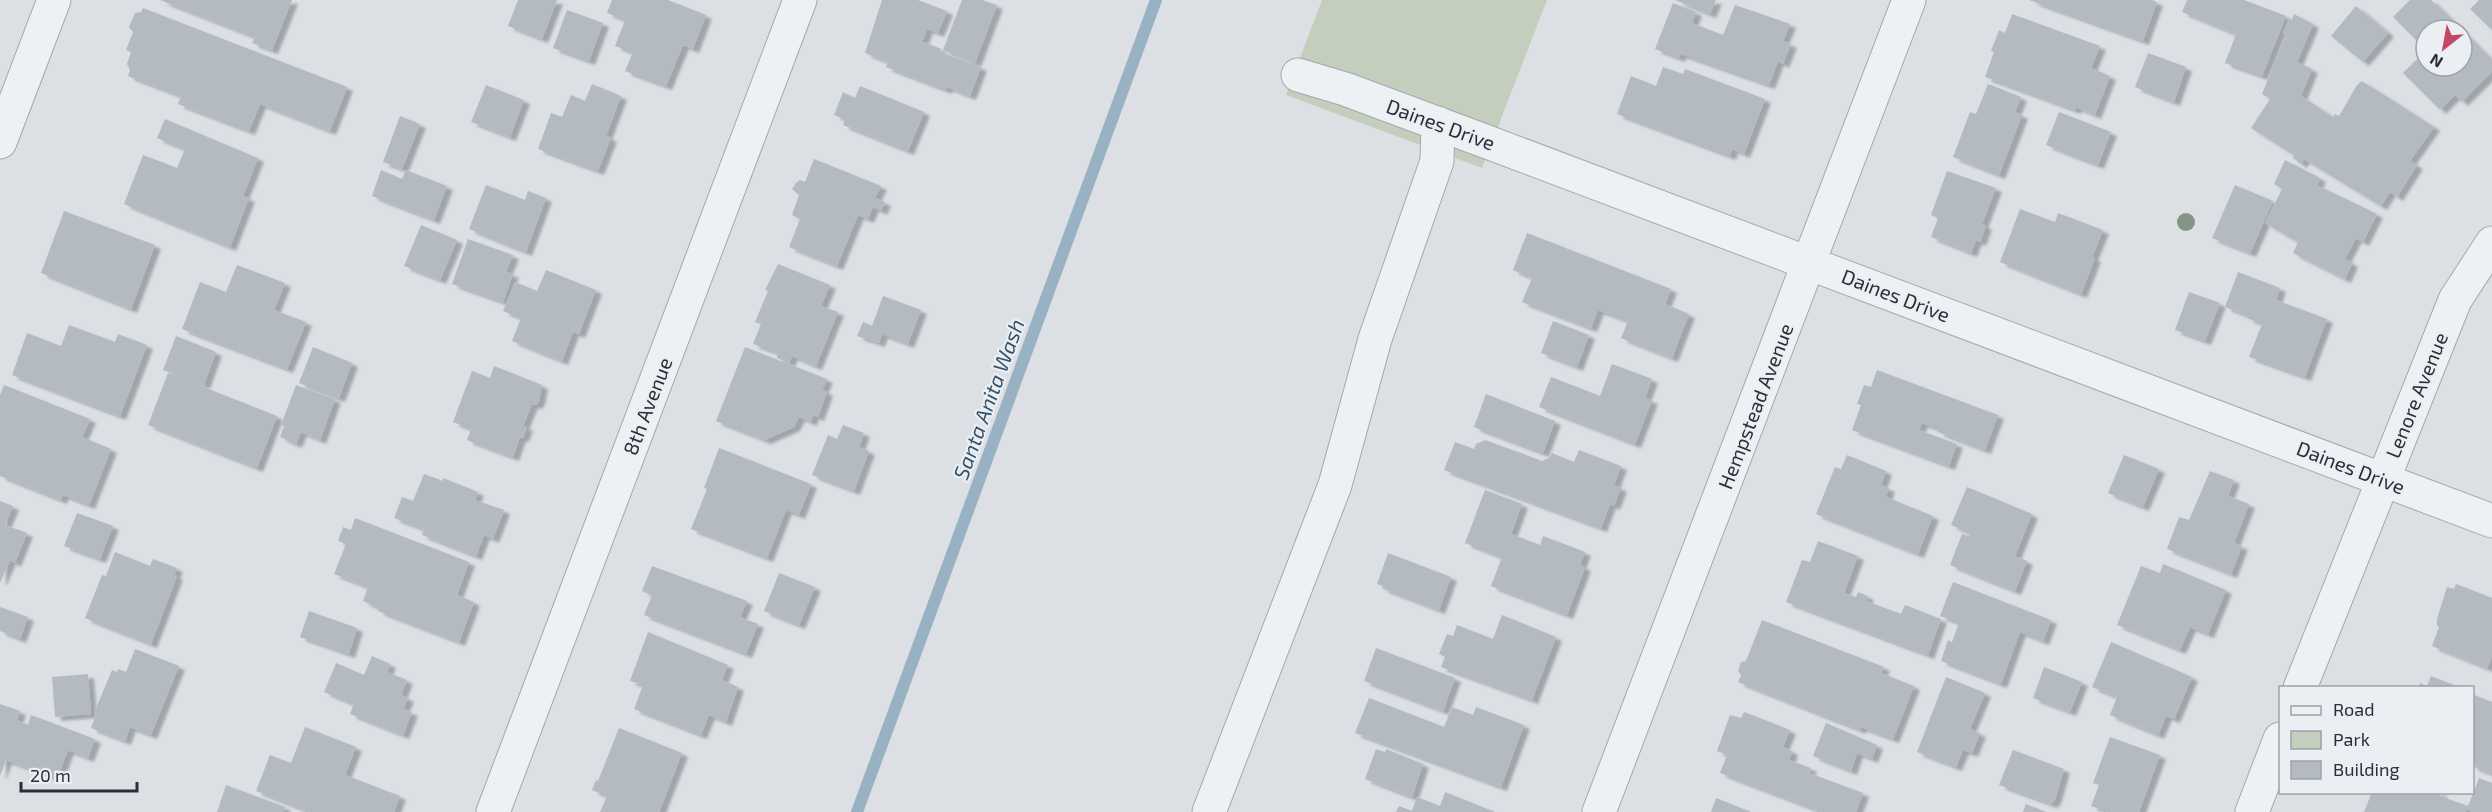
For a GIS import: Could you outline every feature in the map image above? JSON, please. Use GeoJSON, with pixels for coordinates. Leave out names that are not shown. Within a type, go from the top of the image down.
{"type":"FeatureCollection","features":[{"type":"Feature","properties":{"kind":"street"},"geometry":{"type":"LineString","coordinates":[[0,142],[54,0]]}},
{"type":"Feature","properties":{"kind":"street","name":"8th Avenue"},"geometry":{"type":"LineString","coordinates":[[493,812],[801,0]]}},
{"type":"Feature","properties":{"kind":"street","name":"Hempstead Avenue"},"geometry":{"type":"LineString","coordinates":[[1599,812],[1909,0]]}},
{"type":"Feature","properties":{"kind":"street","name":"Daines Drive"},"geometry":{"type":"LineString","coordinates":[[1298,75],[1346,89],[1438,123],[2492,521]]}},
{"type":"Feature","properties":{"kind":"street"},"geometry":{"type":"LineString","coordinates":[[1209,812],[1335,485],[1375,339],[1437,161],[1438,123]]}},
{"type":"Feature","properties":{"kind":"street","name":"Lenore Avenue"},"geometry":{"type":"LineString","coordinates":[[2300,686],[2455,300],[2492,243]]}},
{"type":"Feature","properties":{"kind":"street"},"geometry":{"type":"LineString","coordinates":[[2252,812],[2279,742]]}},
{"type":"Feature","properties":{"kind":"green space"},"geometry":{"type":"Polygon","coordinates":[[[1322,0],[1547,0],[1482,168],[1286,95],[1322,0]]]}},
{"type":"Feature","properties":{"kind":"building"},"geometry":{"type":"Polygon","coordinates":[[[160,0],[292,0],[272,50],[252,43],[255,37],[160,0]]]}},
{"type":"Feature","properties":{"kind":"building"},"geometry":{"type":"Polygon","coordinates":[[[518,0],[557,0],[542,39],[508,26],[518,0]]]}},
{"type":"Feature","properties":{"kind":"building"},"geometry":{"type":"Polygon","coordinates":[[[612,0],[668,0],[706,15],[693,49],[683,45],[666,86],[625,71],[633,52],[615,46],[625,20],[607,13],[612,0]]]}},
{"type":"Feature","properties":{"kind":"building"},"geometry":{"type":"Polygon","coordinates":[[[882,0],[918,0],[947,11],[938,33],[927,29],[921,45],[924,42],[941,49],[940,52],[981,67],[970,96],[947,87],[946,90],[886,67],[888,62],[865,53],[882,0]]]}},
{"type":"Feature","properties":{"kind":"building"},"geometry":{"type":"Polygon","coordinates":[[[962,0],[982,0],[997,5],[975,63],[943,50],[962,0]]]}},
{"type":"Feature","properties":{"kind":"building"},"geometry":{"type":"Polygon","coordinates":[[[1675,0],[1716,0],[1710,14],[1675,0]]]}},
{"type":"Feature","properties":{"kind":"building"},"geometry":{"type":"Polygon","coordinates":[[[2029,0],[2152,0],[2157,2],[2143,41],[2029,0]]]}},
{"type":"Feature","properties":{"kind":"building"},"geometry":{"type":"Polygon","coordinates":[[[2187,0],[2244,0],[2286,16],[2262,76],[2225,63],[2236,34],[2182,12],[2187,0]]]}},
{"type":"Feature","properties":{"kind":"building"},"geometry":{"type":"Polygon","coordinates":[[[2410,0],[2431,0],[2449,18],[2414,18],[2414,38],[2393,17],[2410,0]]]}},
{"type":"Feature","properties":{"kind":"building"},"geometry":{"type":"Polygon","coordinates":[[[2479,0],[2492,0],[2492,30],[2470,9],[2479,0]]]}},
{"type":"Feature","properties":{"kind":"building"},"geometry":{"type":"Polygon","coordinates":[[[1673,3],[1696,12],[1692,23],[1723,35],[1735,5],[1790,24],[1783,41],[1791,44],[1783,64],[1778,61],[1769,85],[1681,54],[1679,58],[1655,49],[1673,3]]]}},
{"type":"Feature","properties":{"kind":"building"},"geometry":{"type":"Polygon","coordinates":[[[2356,6],[2388,33],[2363,62],[2331,36],[2356,6]]]}},
{"type":"Feature","properties":{"kind":"building"},"geometry":{"type":"Polygon","coordinates":[[[143,8],[347,87],[330,131],[260,104],[249,131],[178,104],[181,96],[128,76],[130,70],[127,64],[131,52],[126,50],[133,32],[129,27],[135,13],[141,12],[143,8]]]}},
{"type":"Feature","properties":{"kind":"building"},"geometry":{"type":"Polygon","coordinates":[[[567,10],[603,23],[589,61],[553,48],[567,10]]]}},
{"type":"Feature","properties":{"kind":"building"},"geometry":{"type":"Polygon","coordinates":[[[2012,14],[2100,46],[2091,68],[2110,76],[2095,115],[2076,107],[2075,110],[1985,77],[1999,30],[2005,33],[2012,14]]]}},
{"type":"Feature","properties":{"kind":"building"},"geometry":{"type":"Polygon","coordinates":[[[2294,14],[2313,24],[2297,62],[2312,69],[2301,96],[2333,117],[2335,114],[2339,116],[2357,85],[2362,81],[2434,127],[2410,161],[2417,165],[2397,197],[2390,192],[2381,206],[2304,159],[2301,164],[2293,158],[2294,155],[2251,128],[2270,99],[2262,94],[2286,34],[2283,33],[2289,19],[2292,20],[2294,14]]]}},
{"type":"Feature","properties":{"kind":"building"},"geometry":{"type":"Polygon","coordinates":[[[2474,43],[2492,61],[2492,72],[2462,102],[2455,95],[2440,110],[2403,73],[2414,62],[2414,78],[2474,78],[2474,43]]]}},
{"type":"Feature","properties":{"kind":"building"},"geometry":{"type":"Polygon","coordinates":[[[2148,53],[2186,67],[2174,102],[2135,87],[2148,53]]]}},
{"type":"Feature","properties":{"kind":"building"},"geometry":{"type":"Polygon","coordinates":[[[1663,67],[1683,74],[1685,69],[1765,99],[1744,154],[1732,149],[1730,156],[1617,114],[1631,76],[1656,86],[1663,67]]]}},
{"type":"Feature","properties":{"kind":"building"},"geometry":{"type":"Polygon","coordinates":[[[592,84],[621,96],[606,136],[611,138],[598,171],[538,149],[551,113],[562,117],[571,95],[585,101],[592,84]]]}},
{"type":"Feature","properties":{"kind":"building"},"geometry":{"type":"Polygon","coordinates":[[[1988,84],[2021,97],[2015,112],[2022,115],[1999,175],[1953,157],[1970,112],[1976,114],[1988,84]]]}},
{"type":"Feature","properties":{"kind":"building"},"geometry":{"type":"Polygon","coordinates":[[[486,85],[524,100],[510,137],[471,122],[486,85]]]}},
{"type":"Feature","properties":{"kind":"building"},"geometry":{"type":"Polygon","coordinates":[[[860,86],[924,112],[908,151],[843,125],[845,119],[834,115],[843,92],[855,98],[860,86]]]}},
{"type":"Feature","properties":{"kind":"building"},"geometry":{"type":"Polygon","coordinates":[[[2059,112],[2111,132],[2098,165],[2046,145],[2059,112]]]}},
{"type":"Feature","properties":{"kind":"building"},"geometry":{"type":"Polygon","coordinates":[[[400,116],[420,124],[402,169],[383,162],[400,116]]]}},
{"type":"Feature","properties":{"kind":"building"},"geometry":{"type":"Polygon","coordinates":[[[165,119],[258,158],[243,196],[249,198],[230,247],[124,204],[143,155],[177,168],[185,149],[157,138],[165,119]]]}},
{"type":"Feature","properties":{"kind":"building"},"geometry":{"type":"Polygon","coordinates":[[[814,159],[881,186],[875,198],[885,202],[881,211],[873,207],[868,219],[858,215],[837,266],[789,247],[800,219],[792,215],[799,195],[792,189],[800,180],[805,182],[814,159]]]}},
{"type":"Feature","properties":{"kind":"building"},"geometry":{"type":"Polygon","coordinates":[[[2285,160],[2320,178],[2317,185],[2377,214],[2363,242],[2356,238],[2345,259],[2352,263],[2345,279],[2293,253],[2298,242],[2265,223],[2282,189],[2274,184],[2285,160]]]}},
{"type":"Feature","properties":{"kind":"building"},"geometry":{"type":"Polygon","coordinates":[[[381,170],[402,179],[406,170],[447,186],[434,220],[372,196],[381,170]]]}},
{"type":"Feature","properties":{"kind":"building"},"geometry":{"type":"Polygon","coordinates":[[[1947,171],[1996,188],[1982,224],[1986,226],[1980,242],[1976,240],[1971,253],[1931,237],[1938,218],[1931,215],[1947,171]]]}},
{"type":"Feature","properties":{"kind":"building"},"geometry":{"type":"Polygon","coordinates":[[[486,185],[525,200],[528,191],[546,198],[526,252],[469,229],[486,185]]]}},
{"type":"Feature","properties":{"kind":"building"},"geometry":{"type":"Polygon","coordinates":[[[2235,185],[2273,201],[2250,253],[2212,238],[2235,185]]]}},
{"type":"Feature","properties":{"kind":"building"},"geometry":{"type":"Polygon","coordinates":[[[2020,209],[2055,222],[2058,213],[2103,230],[2081,294],[2000,262],[2020,209]]]}},
{"type":"Feature","properties":{"kind":"building"},"geometry":{"type":"Polygon","coordinates":[[[64,211],[155,245],[131,309],[41,273],[64,211]]]}},
{"type":"Feature","properties":{"kind":"building"},"geometry":{"type":"Polygon","coordinates":[[[421,225],[457,240],[440,280],[404,266],[421,225]]]}},
{"type":"Feature","properties":{"kind":"building"},"geometry":{"type":"Polygon","coordinates":[[[1527,233],[1671,289],[1665,304],[1689,314],[1672,358],[1621,338],[1628,321],[1598,310],[1591,328],[1522,302],[1532,278],[1513,270],[1527,233]]]}},
{"type":"Feature","properties":{"kind":"building"},"geometry":{"type":"Polygon","coordinates":[[[468,239],[513,255],[506,272],[513,274],[503,302],[452,284],[468,239]]]}},
{"type":"Feature","properties":{"kind":"building"},"geometry":{"type":"Polygon","coordinates":[[[778,264],[830,285],[821,306],[838,312],[816,366],[792,356],[789,363],[777,358],[778,353],[753,344],[761,324],[755,322],[768,291],[765,290],[778,264]]]}},
{"type":"Feature","properties":{"kind":"building"},"geometry":{"type":"Polygon","coordinates":[[[237,265],[285,283],[274,310],[306,322],[287,369],[182,329],[200,282],[226,292],[237,265]]]}},
{"type":"Feature","properties":{"kind":"building"},"geometry":{"type":"Polygon","coordinates":[[[546,270],[596,290],[579,334],[573,332],[562,361],[512,341],[521,318],[503,311],[515,282],[537,291],[546,270]]]}},
{"type":"Feature","properties":{"kind":"building"},"geometry":{"type":"Polygon","coordinates":[[[2238,272],[2280,288],[2276,300],[2327,319],[2305,377],[2249,357],[2262,324],[2247,318],[2249,316],[2225,307],[2238,272]]]}},
{"type":"Feature","properties":{"kind":"building"},"geometry":{"type":"Polygon","coordinates":[[[2189,292],[2220,303],[2205,341],[2175,330],[2189,292]]]}},
{"type":"Feature","properties":{"kind":"building"},"geometry":{"type":"Polygon","coordinates":[[[883,296],[921,310],[908,344],[882,334],[879,343],[857,336],[863,322],[872,326],[883,296]]]}},
{"type":"Feature","properties":{"kind":"building"},"geometry":{"type":"Polygon","coordinates":[[[1553,321],[1589,335],[1577,367],[1541,353],[1553,321]]]}},
{"type":"Feature","properties":{"kind":"building"},"geometry":{"type":"Polygon","coordinates":[[[69,325],[115,342],[118,334],[147,345],[120,416],[12,375],[27,333],[61,346],[69,325]]]}},
{"type":"Feature","properties":{"kind":"building"},"geometry":{"type":"Polygon","coordinates":[[[176,336],[216,352],[204,385],[163,370],[176,336]]]}},
{"type":"Feature","properties":{"kind":"building"},"geometry":{"type":"Polygon","coordinates":[[[313,347],[352,363],[339,398],[299,383],[313,347]]]}},
{"type":"Feature","properties":{"kind":"building"},"geometry":{"type":"Polygon","coordinates":[[[745,347],[827,379],[822,390],[827,392],[818,417],[813,415],[811,422],[799,417],[794,427],[765,440],[716,421],[745,347]]]}},
{"type":"Feature","properties":{"kind":"building"},"geometry":{"type":"Polygon","coordinates":[[[1612,364],[1652,379],[1645,398],[1652,400],[1635,444],[1539,407],[1551,377],[1600,396],[1612,364]]]}},
{"type":"Feature","properties":{"kind":"building"},"geometry":{"type":"Polygon","coordinates":[[[494,366],[542,385],[539,401],[536,405],[532,404],[523,426],[527,427],[523,438],[520,437],[513,457],[467,440],[471,429],[453,422],[472,371],[490,378],[494,366]]]}},
{"type":"Feature","properties":{"kind":"building"},"geometry":{"type":"Polygon","coordinates":[[[1877,370],[1998,415],[1985,450],[1938,432],[1939,429],[1922,423],[1919,430],[1957,444],[1949,466],[1852,430],[1861,405],[1857,404],[1864,385],[1871,387],[1877,370]]]}},
{"type":"Feature","properties":{"kind":"building"},"geometry":{"type":"Polygon","coordinates":[[[168,373],[277,416],[257,468],[148,425],[168,373]]]}},
{"type":"Feature","properties":{"kind":"building"},"geometry":{"type":"Polygon","coordinates":[[[4,385],[90,419],[82,437],[111,449],[89,505],[63,495],[61,500],[0,476],[0,395],[4,385]]]}},
{"type":"Feature","properties":{"kind":"building"},"geometry":{"type":"Polygon","coordinates":[[[296,385],[335,399],[320,440],[301,432],[296,444],[280,437],[284,426],[281,425],[296,385]]]}},
{"type":"Feature","properties":{"kind":"building"},"geometry":{"type":"Polygon","coordinates":[[[1486,394],[1555,421],[1543,453],[1474,427],[1486,394]]]}},
{"type":"Feature","properties":{"kind":"building"},"geometry":{"type":"Polygon","coordinates":[[[843,425],[864,433],[859,447],[869,451],[854,491],[812,475],[828,435],[837,439],[843,425]]]}},
{"type":"Feature","properties":{"kind":"building"},"geometry":{"type":"Polygon","coordinates":[[[1485,440],[1542,461],[1549,458],[1552,453],[1574,462],[1579,450],[1621,466],[1614,485],[1621,488],[1614,506],[1610,504],[1601,528],[1444,470],[1455,442],[1474,449],[1476,444],[1485,440]]]}},
{"type":"Feature","properties":{"kind":"building"},"geometry":{"type":"Polygon","coordinates":[[[719,448],[811,484],[799,515],[786,510],[767,558],[691,529],[707,489],[704,488],[719,448]]]}},
{"type":"Feature","properties":{"kind":"building"},"geometry":{"type":"Polygon","coordinates":[[[1847,455],[1886,471],[1881,485],[1889,488],[1886,497],[1933,516],[1918,554],[1816,514],[1835,467],[1841,469],[1847,455]]]}},
{"type":"Feature","properties":{"kind":"building"},"geometry":{"type":"Polygon","coordinates":[[[2124,455],[2159,469],[2143,507],[2108,493],[2124,455]]]}},
{"type":"Feature","properties":{"kind":"building"},"geometry":{"type":"Polygon","coordinates":[[[2210,471],[2234,480],[2228,496],[2249,504],[2234,543],[2242,546],[2231,574],[2167,549],[2179,517],[2189,520],[2210,471]]]}},
{"type":"Feature","properties":{"kind":"building"},"geometry":{"type":"Polygon","coordinates":[[[424,474],[443,481],[443,478],[478,492],[475,500],[504,510],[493,539],[484,535],[476,556],[422,535],[424,529],[394,518],[402,497],[413,501],[424,474]]]}},
{"type":"Feature","properties":{"kind":"building"},"geometry":{"type":"Polygon","coordinates":[[[1967,487],[2032,514],[2015,556],[2027,561],[2015,591],[1950,565],[1962,534],[1969,536],[1970,533],[1951,525],[1967,487]]]}},
{"type":"Feature","properties":{"kind":"building"},"geometry":{"type":"Polygon","coordinates":[[[1485,490],[1522,504],[1511,534],[1540,545],[1543,536],[1585,552],[1580,565],[1585,567],[1567,615],[1491,586],[1502,557],[1465,543],[1485,490]]]}},
{"type":"Feature","properties":{"kind":"building"},"geometry":{"type":"Polygon","coordinates":[[[0,501],[13,506],[5,525],[27,533],[15,563],[10,560],[0,583],[0,501]]]}},
{"type":"Feature","properties":{"kind":"building"},"geometry":{"type":"Polygon","coordinates":[[[77,513],[113,526],[100,559],[64,546],[77,513]]]}},
{"type":"Feature","properties":{"kind":"building"},"geometry":{"type":"Polygon","coordinates":[[[355,518],[469,562],[457,595],[474,602],[459,642],[378,611],[379,608],[363,601],[368,587],[334,574],[346,544],[338,541],[343,527],[351,530],[355,518]]]}},
{"type":"Feature","properties":{"kind":"building"},"geometry":{"type":"Polygon","coordinates":[[[1818,541],[1858,556],[1844,593],[1856,597],[1858,592],[1868,596],[1866,601],[1901,614],[1905,605],[1941,619],[1928,655],[1786,602],[1802,560],[1810,562],[1818,541]]]}},
{"type":"Feature","properties":{"kind":"building"},"geometry":{"type":"Polygon","coordinates":[[[115,552],[150,566],[153,559],[177,568],[174,575],[177,576],[151,644],[85,618],[102,575],[106,576],[115,552]]]}},
{"type":"Feature","properties":{"kind":"building"},"geometry":{"type":"Polygon","coordinates":[[[1388,553],[1451,577],[1439,610],[1377,584],[1388,553]]]}},
{"type":"Feature","properties":{"kind":"building"},"geometry":{"type":"Polygon","coordinates":[[[2163,564],[2226,590],[2208,634],[2190,627],[2180,650],[2117,625],[2141,566],[2160,573],[2163,564]]]}},
{"type":"Feature","properties":{"kind":"building"},"geometry":{"type":"Polygon","coordinates":[[[652,566],[747,601],[740,617],[758,624],[746,654],[644,615],[652,595],[642,591],[652,566]]]}},
{"type":"Feature","properties":{"kind":"building"},"geometry":{"type":"Polygon","coordinates":[[[779,573],[815,587],[799,625],[764,611],[779,573]]]}},
{"type":"Feature","properties":{"kind":"building"},"geometry":{"type":"Polygon","coordinates":[[[1953,582],[2051,620],[2043,641],[2020,632],[2001,684],[1941,661],[1948,640],[1952,642],[1959,623],[1940,616],[1953,582]]]}},
{"type":"Feature","properties":{"kind":"building"},"geometry":{"type":"Polygon","coordinates":[[[2456,584],[2492,598],[2492,656],[2487,668],[2432,646],[2439,627],[2437,619],[2447,587],[2454,589],[2456,584]]]}},
{"type":"Feature","properties":{"kind":"building"},"geometry":{"type":"Polygon","coordinates":[[[0,607],[28,617],[20,639],[0,631],[0,607]]]}},
{"type":"Feature","properties":{"kind":"building"},"geometry":{"type":"Polygon","coordinates":[[[309,611],[357,628],[349,654],[300,637],[309,611]]]}},
{"type":"Feature","properties":{"kind":"building"},"geometry":{"type":"Polygon","coordinates":[[[1502,615],[1556,637],[1532,700],[1441,667],[1445,657],[1439,654],[1447,634],[1453,636],[1457,625],[1493,639],[1502,615]]]}},
{"type":"Feature","properties":{"kind":"building"},"geometry":{"type":"Polygon","coordinates":[[[1762,620],[1884,667],[1881,673],[1914,686],[1893,739],[1861,727],[1860,730],[1738,682],[1741,675],[1738,671],[1741,662],[1746,661],[1762,620]]]}},
{"type":"Feature","properties":{"kind":"building"},"geometry":{"type":"Polygon","coordinates":[[[648,632],[728,665],[722,680],[738,687],[726,722],[709,715],[701,735],[634,709],[643,685],[630,681],[648,632]]]}},
{"type":"Feature","properties":{"kind":"building"},"geometry":{"type":"Polygon","coordinates":[[[2111,642],[2192,677],[2174,719],[2166,716],[2158,735],[2110,715],[2117,697],[2092,687],[2111,642]]]}},
{"type":"Feature","properties":{"kind":"building"},"geometry":{"type":"Polygon","coordinates":[[[1376,648],[1455,678],[1443,711],[1364,681],[1376,648]]]}},
{"type":"Feature","properties":{"kind":"building"},"geometry":{"type":"Polygon","coordinates":[[[135,649],[179,666],[151,735],[130,727],[125,741],[91,728],[96,715],[94,713],[112,670],[117,672],[118,669],[126,672],[135,649]]]}},
{"type":"Feature","properties":{"kind":"building"},"geometry":{"type":"Polygon","coordinates":[[[372,656],[390,664],[387,672],[407,680],[401,695],[408,698],[403,709],[412,712],[403,735],[350,714],[354,704],[324,692],[336,663],[364,675],[372,656]]]}},
{"type":"Feature","properties":{"kind":"building"},"geometry":{"type":"Polygon","coordinates":[[[2044,667],[2082,682],[2070,712],[2033,698],[2044,667]]]}},
{"type":"Feature","properties":{"kind":"building"},"geometry":{"type":"Polygon","coordinates":[[[88,674],[91,714],[55,717],[52,677],[88,674]]]}},
{"type":"Feature","properties":{"kind":"building"},"geometry":{"type":"Polygon","coordinates":[[[2431,676],[2456,686],[2427,686],[2431,676]]]}},
{"type":"Feature","properties":{"kind":"building"},"geometry":{"type":"Polygon","coordinates":[[[1946,677],[1985,693],[1970,729],[1980,733],[1972,753],[1963,750],[1956,767],[1917,752],[1946,677]]]}},
{"type":"Feature","properties":{"kind":"building"},"geometry":{"type":"Polygon","coordinates":[[[2474,695],[2492,702],[2492,774],[2474,767],[2474,695]]]}},
{"type":"Feature","properties":{"kind":"building"},"geometry":{"type":"Polygon","coordinates":[[[1369,698],[1444,727],[1452,707],[1473,715],[1476,707],[1524,725],[1501,787],[1355,733],[1369,698]]]}},
{"type":"Feature","properties":{"kind":"building"},"geometry":{"type":"Polygon","coordinates":[[[0,704],[20,711],[17,720],[28,725],[31,715],[95,739],[88,758],[68,750],[57,779],[6,760],[0,776],[0,704]]]}},
{"type":"Feature","properties":{"kind":"building"},"geometry":{"type":"Polygon","coordinates":[[[1744,712],[1790,730],[1783,747],[1792,751],[1789,760],[1811,768],[1809,773],[1863,793],[1856,812],[1822,812],[1720,773],[1727,755],[1717,751],[1730,715],[1741,718],[1744,712]]]}},
{"type":"Feature","properties":{"kind":"building"},"geometry":{"type":"Polygon","coordinates":[[[1826,723],[1877,745],[1872,759],[1857,753],[1851,771],[1813,756],[1826,723]]]}},
{"type":"Feature","properties":{"kind":"building"},"geometry":{"type":"Polygon","coordinates":[[[305,727],[356,747],[345,775],[400,796],[394,812],[310,812],[256,791],[270,755],[291,763],[305,727]]]}},
{"type":"Feature","properties":{"kind":"building"},"geometry":{"type":"Polygon","coordinates":[[[619,728],[682,753],[659,812],[600,812],[607,796],[592,790],[596,780],[598,781],[619,728]]]}},
{"type":"Feature","properties":{"kind":"building"},"geometry":{"type":"Polygon","coordinates":[[[2110,737],[2160,755],[2139,812],[2109,812],[2091,806],[2099,785],[2093,783],[2110,737]]]}},
{"type":"Feature","properties":{"kind":"building"},"geometry":{"type":"Polygon","coordinates":[[[1376,749],[1385,752],[1386,749],[1423,764],[1412,797],[1365,779],[1376,749]]]}},
{"type":"Feature","properties":{"kind":"building"},"geometry":{"type":"Polygon","coordinates":[[[2013,750],[2064,769],[2055,800],[2051,804],[1999,785],[2013,750]]]}},
{"type":"Feature","properties":{"kind":"building"},"geometry":{"type":"Polygon","coordinates":[[[2479,778],[2492,783],[2492,812],[2474,812],[2466,809],[2465,812],[2364,812],[2371,794],[2440,794],[2440,796],[2468,806],[2479,778]]]}},
{"type":"Feature","properties":{"kind":"building"},"geometry":{"type":"Polygon","coordinates":[[[226,785],[285,807],[283,812],[217,812],[226,785]]]}},
{"type":"Feature","properties":{"kind":"building"},"geometry":{"type":"Polygon","coordinates":[[[1445,792],[1495,812],[1396,812],[1399,806],[1412,811],[1417,797],[1440,806],[1445,792]]]}},
{"type":"Feature","properties":{"kind":"building"},"geometry":{"type":"Polygon","coordinates":[[[1716,798],[1751,812],[1711,812],[1716,798]]]}},
{"type":"Feature","properties":{"kind":"building"},"geometry":{"type":"Polygon","coordinates":[[[2026,804],[2046,812],[2023,812],[2026,804]]]}},
{"type":"Feature","properties":{"kind":"waterway","name":"Santa Anita Wash"},"geometry":{"type":"LineString","coordinates":[[857,812],[1156,0]]}}]}
